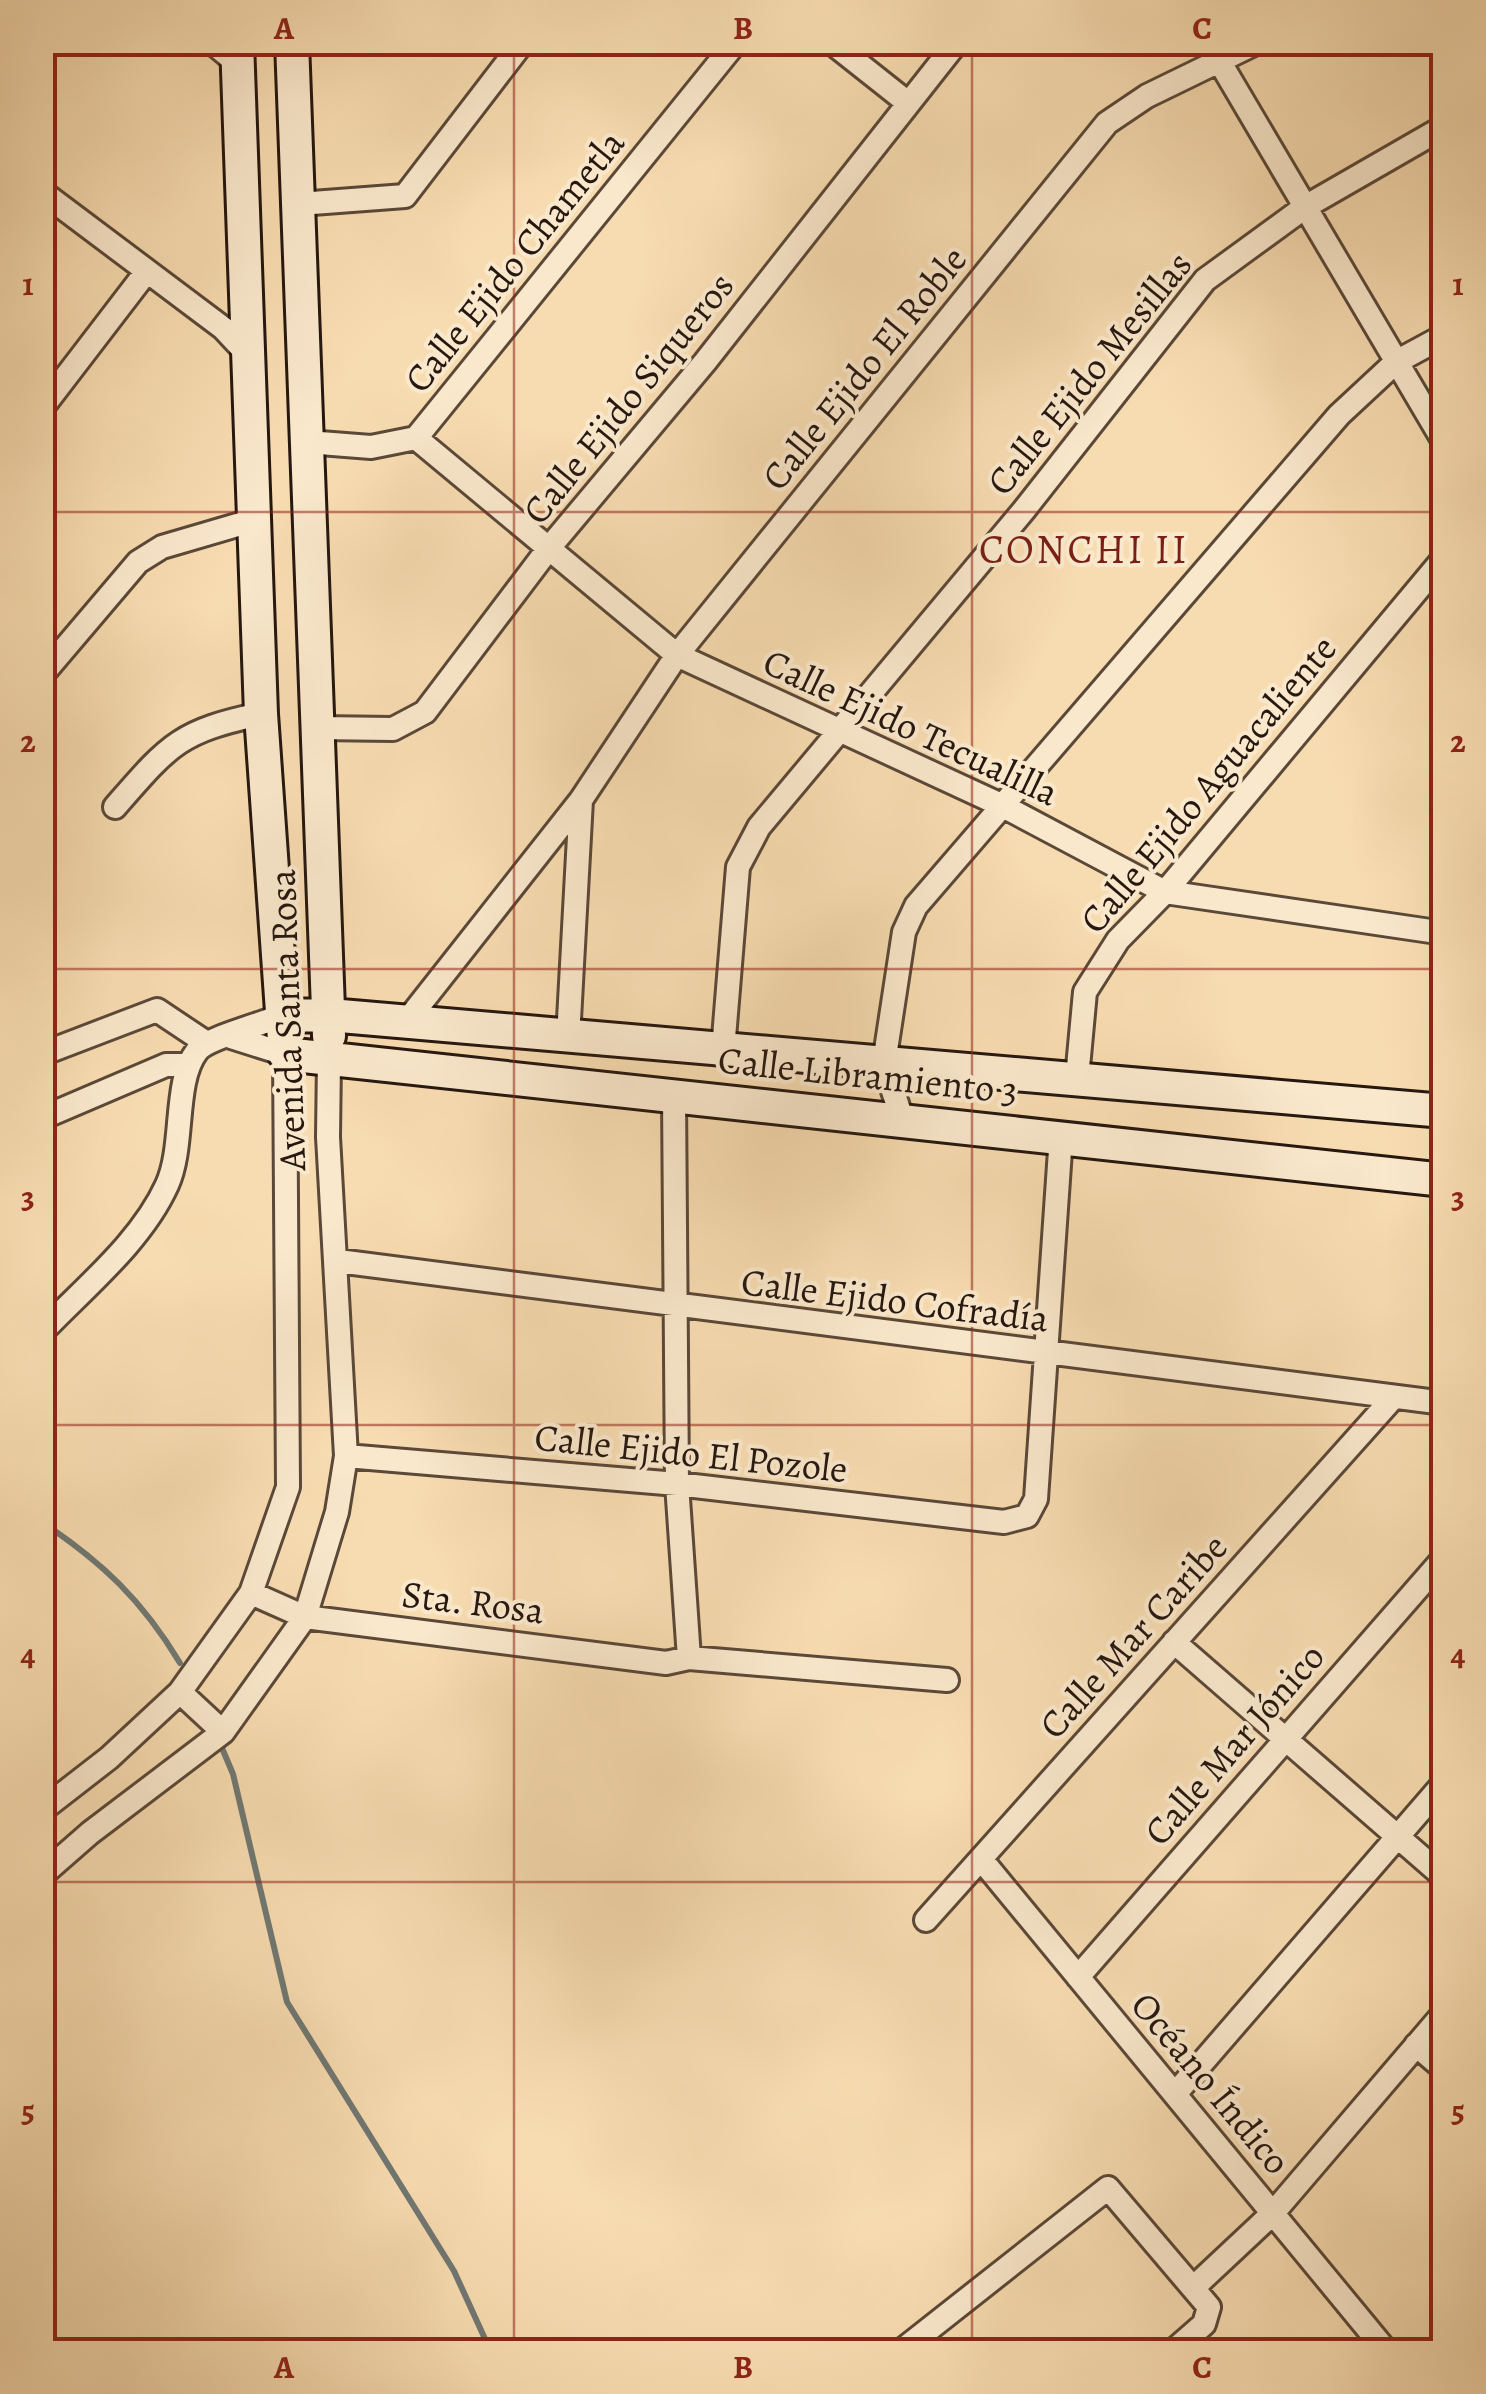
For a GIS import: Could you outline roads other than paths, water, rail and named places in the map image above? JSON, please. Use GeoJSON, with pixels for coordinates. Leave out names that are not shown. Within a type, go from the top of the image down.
{"type":"FeatureCollection","features":[{"type":"Feature","properties":{"kind":"street"},"geometry":{"type":"LineString","coordinates":[[42,51],[49,42]]}},
{"type":"Feature","properties":{"kind":"street","name":"Avenida Santa Rosa"},"geometry":{"type":"LineString","coordinates":[[42,1875],[90,1833],[223,1732],[305,1617],[337,1512],[346,1456],[328,1137],[329,1014],[292,42]]}},
{"type":"Feature","properties":{"kind":"street"},"geometry":{"type":"LineString","coordinates":[[299,204],[405,196],[523,42]]}},
{"type":"Feature","properties":{"kind":"street","name":"Calle Ejido Chametla"},"geometry":{"type":"LineString","coordinates":[[307,442],[371,447],[416,438],[736,42]]}},
{"type":"Feature","properties":{"kind":"street"},"geometry":{"type":"LineString","coordinates":[[831,42],[908,103]]}},
{"type":"Feature","properties":{"kind":"street","name":"Calle Ejido Siqueros"},"geometry":{"type":"LineString","coordinates":[[318,728],[393,729],[424,712],[549,548],[706,362],[956,42]]}},
{"type":"Feature","properties":{"kind":"street","name":"Calle Ejido El Roble"},"geometry":{"type":"LineString","coordinates":[[406,1022],[580,800],[677,655],[1107,123],[1213,51],[1258,42]]}},
{"type":"Feature","properties":{"kind":"street","name":"Avenida Santa Rosa"},"geometry":{"type":"LineString","coordinates":[[42,1810],[109,1758],[180,1692],[250,1594],[288,1486],[285,1054],[261,714],[252,358],[228,49]]}},
{"type":"Feature","properties":{"kind":"street"},"geometry":{"type":"LineString","coordinates":[[1213,51],[1444,442]]}},
{"type":"Feature","properties":{"kind":"street","name":"Calle Ejido Mesillas"},"geometry":{"type":"LineString","coordinates":[[723,1050],[738,867],[759,826],[1024,510],[1205,280],[1305,206],[1444,126]]}},
{"type":"Feature","properties":{"kind":"street"},"geometry":{"type":"LineString","coordinates":[[42,192],[222,328],[252,358]]}},
{"type":"Feature","properties":{"kind":"street"},"geometry":{"type":"LineString","coordinates":[[42,408],[147,270]]}},
{"type":"Feature","properties":{"kind":"street"},"geometry":{"type":"LineString","coordinates":[[902,1119],[884,1062],[910,919],[1002,805],[1339,414],[1396,362],[1444,336]]}},
{"type":"Feature","properties":{"kind":"street","name":"Calle Ejido Tecualilla"},"geometry":{"type":"LineString","coordinates":[[416,438],[677,655],[836,732],[1002,805],[1165,892],[1444,933]]}},
{"type":"Feature","properties":{"kind":"street"},"geometry":{"type":"LineString","coordinates":[[42,674],[138,562],[162,547],[254,520]]}},
{"type":"Feature","properties":{"kind":"street","name":"Calle Ejido Aguacaliente"},"geometry":{"type":"LineString","coordinates":[[1077,1078],[1085,992],[1118,940],[1165,892],[1444,558]]}},
{"type":"Feature","properties":{"kind":"street"},"geometry":{"type":"LineString","coordinates":[[115,806],[184,736],[206,726],[261,714]]}},
{"type":"Feature","properties":{"kind":"street"},"geometry":{"type":"LineString","coordinates":[[568,1038],[580,800]]}},
{"type":"Feature","properties":{"kind":"street"},"geometry":{"type":"LineString","coordinates":[[42,1054],[158,1010],[205,1042]]}},
{"type":"Feature","properties":{"kind":"street","name":"Calle Libramiento 3"},"geometry":{"type":"LineString","coordinates":[[280,1016],[329,1014],[568,1038],[1444,1111]]}},
{"type":"Feature","properties":{"kind":"street"},"geometry":{"type":"LineString","coordinates":[[42,1332],[150,1218],[168,1182],[178,1145],[190,1064],[205,1042],[231,1037],[280,1016]]}},
{"type":"Feature","properties":{"kind":"street"},"geometry":{"type":"LineString","coordinates":[[231,1037],[285,1054]]}},
{"type":"Feature","properties":{"kind":"street","name":"Calle Libramiento 3"},"geometry":{"type":"LineString","coordinates":[[285,1054],[1444,1180]]}},
{"type":"Feature","properties":{"kind":"street"},"geometry":{"type":"LineString","coordinates":[[42,1118],[166,1064],[190,1064]]}},
{"type":"Feature","properties":{"kind":"street"},"geometry":{"type":"LineString","coordinates":[[674,1095],[676,1484],[690,1658]]}},
{"type":"Feature","properties":{"kind":"street"},"geometry":{"type":"LineString","coordinates":[[1046,1356],[1062,1136]]}},
{"type":"Feature","properties":{"kind":"street","name":"Calle Ejido Cofradía"},"geometry":{"type":"LineString","coordinates":[[338,1261],[1046,1356],[1444,1403]]}},
{"type":"Feature","properties":{"kind":"street","name":"Calle Ejido El Pozole"},"geometry":{"type":"LineString","coordinates":[[346,1456],[676,1484],[1004,1522],[1027,1516],[1036,1499],[1046,1356]]}},
{"type":"Feature","properties":{"kind":"street","name":"Calle Mar Caribe"},"geometry":{"type":"LineString","coordinates":[[926,1920],[1392,1399]]}},
{"type":"Feature","properties":{"kind":"street","name":"Calle Mar Jónico"},"geometry":{"type":"LineString","coordinates":[[1078,1977],[1444,1558]]}},
{"type":"Feature","properties":{"kind":"street","name":"Sta. Rosa"},"geometry":{"type":"LineString","coordinates":[[250,1594],[305,1617],[666,1663],[690,1658],[947,1680]]}},
{"type":"Feature","properties":{"kind":"street"},"geometry":{"type":"LineString","coordinates":[[1174,1642],[1444,1876]]}},
{"type":"Feature","properties":{"kind":"street"},"geometry":{"type":"LineString","coordinates":[[180,1692],[223,1732]]}},
{"type":"Feature","properties":{"kind":"street"},"geometry":{"type":"LineString","coordinates":[[1174,2094],[1444,1783]]}},
{"type":"Feature","properties":{"kind":"street","name":"Océano Índico"},"geometry":{"type":"LineString","coordinates":[[981,1859],[1387,2352]]}},
{"type":"Feature","properties":{"kind":"street"},"geometry":{"type":"LineString","coordinates":[[1194,2288],[1272,2213],[1444,2014]]}},
{"type":"Feature","properties":{"kind":"street"},"geometry":{"type":"LineString","coordinates":[[1416,2044],[1444,2069]]}},
{"type":"Feature","properties":{"kind":"street"},"geometry":{"type":"LineString","coordinates":[[900,2352],[1108,2188],[1209,2307],[1208,2318],[1172,2352]]}},
{"type":"Feature","properties":{"kind":"waterway"},"geometry":{"type":"LineString","coordinates":[[42,1522],[120,1584],[180,1663]]}},
{"type":"Feature","properties":{"kind":"waterway"},"geometry":{"type":"LineString","coordinates":[[222,1748],[233,1774],[287,2002],[454,2271],[491,2352]]}},
{"type":"Feature","properties":{"kind":"district","name":"CONCHI II"},"geometry":{"type":"Point","coordinates":[1084,549]}}]}
